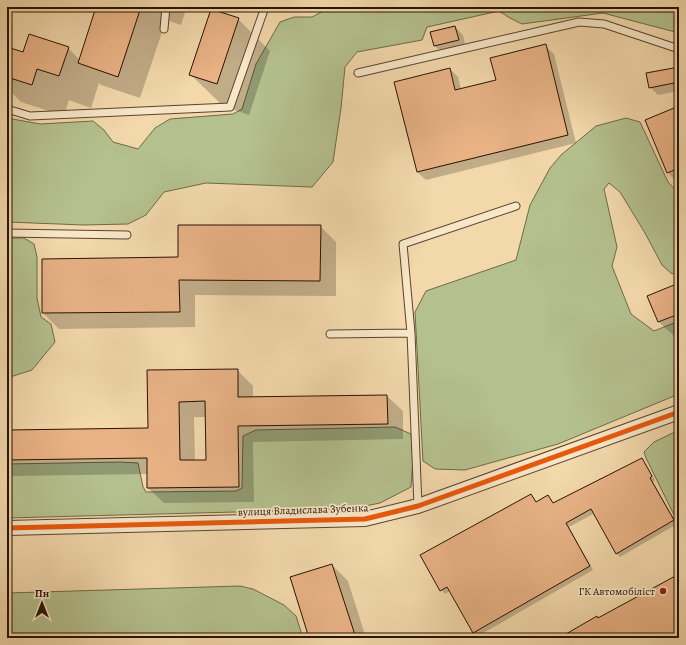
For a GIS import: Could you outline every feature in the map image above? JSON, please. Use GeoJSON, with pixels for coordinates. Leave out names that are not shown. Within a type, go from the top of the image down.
{"type":"FeatureCollection","features":[{"type":"Feature","properties":{"kind":"street","name":"вулиця Владислава Зубенка"},"geometry":{"type":"LineString","coordinates":[[7,528],[365,519],[418,506],[679,412]]}},
{"type":"Feature","properties":{"kind":"lane"},"geometry":{"type":"LineString","coordinates":[[164,30],[166,7]]}},
{"type":"Feature","properties":{"kind":"lane"},"geometry":{"type":"LineString","coordinates":[[7,110],[30,116],[230,107],[265,7]]}},
{"type":"Feature","properties":{"kind":"lane"},"geometry":{"type":"LineString","coordinates":[[358,73],[579,22],[604,24],[679,49]]}},
{"type":"Feature","properties":{"kind":"lane"},"geometry":{"type":"LineString","coordinates":[[418,506],[411,333],[403,244],[516,206]]}},
{"type":"Feature","properties":{"kind":"lane"},"geometry":{"type":"LineString","coordinates":[[7,233],[127,235]]}},
{"type":"Feature","properties":{"kind":"lane"},"geometry":{"type":"LineString","coordinates":[[330,334],[411,333]]}},
{"type":"Feature","properties":{"kind":"green space"},"geometry":{"type":"Polygon","coordinates":[[[331,7],[679,7],[679,33],[603,13],[522,24],[499,11],[427,27],[422,40],[357,52],[345,67],[333,162],[312,187],[206,183],[164,192],[146,215],[128,224],[84,225],[7,222],[7,118],[40,124],[93,121],[104,130],[113,142],[138,149],[155,128],[170,119],[233,114],[242,109],[256,64],[280,22],[294,17],[312,17],[331,7]]]}},
{"type":"Feature","properties":{"kind":"green space"},"geometry":{"type":"Polygon","coordinates":[[[626,118],[640,122],[668,182],[679,194],[679,271],[672,274],[662,265],[645,233],[620,192],[609,183],[604,189],[617,247],[612,266],[631,314],[654,331],[679,321],[679,394],[558,444],[465,470],[435,469],[423,461],[415,312],[426,291],[516,260],[530,205],[550,168],[561,155],[596,126],[626,118]]]}},
{"type":"Feature","properties":{"kind":"green space"},"geometry":{"type":"Polygon","coordinates":[[[7,238],[24,238],[34,244],[37,257],[37,298],[41,317],[51,324],[55,342],[32,370],[7,378],[7,238]]]}},
{"type":"Feature","properties":{"kind":"green space"},"geometry":{"type":"Polygon","coordinates":[[[395,427],[411,434],[413,459],[411,487],[380,503],[351,509],[7,518],[7,464],[138,463],[143,487],[146,492],[236,491],[242,488],[243,436],[256,430],[395,427]]]}},
{"type":"Feature","properties":{"kind":"green space"},"geometry":{"type":"Polygon","coordinates":[[[679,430],[679,525],[644,452],[654,442],[679,430]]]}},
{"type":"Feature","properties":{"kind":"green space"},"geometry":{"type":"Polygon","coordinates":[[[240,586],[253,589],[284,605],[296,616],[303,638],[7,638],[7,593],[240,586]]]}},
{"type":"Feature","properties":{"kind":"building"},"geometry":{"type":"Polygon","coordinates":[[[96,7],[141,7],[118,77],[78,63],[96,7]]]}},
{"type":"Feature","properties":{"kind":"building"},"geometry":{"type":"Polygon","coordinates":[[[211,9],[239,18],[217,84],[189,75],[211,9]]]}},
{"type":"Feature","properties":{"kind":"building"},"geometry":{"type":"Polygon","coordinates":[[[455,26],[459,40],[434,46],[430,32],[455,26]]]}},
{"type":"Feature","properties":{"kind":"building"},"geometry":{"type":"Polygon","coordinates":[[[29,34],[69,47],[59,76],[37,69],[32,85],[7,77],[7,47],[23,52],[29,34]]]}},
{"type":"Feature","properties":{"kind":"building"},"geometry":{"type":"Polygon","coordinates":[[[546,44],[568,135],[417,172],[394,82],[450,68],[455,90],[496,80],[490,58],[546,44]]]}},
{"type":"Feature","properties":{"kind":"building"},"geometry":{"type":"Polygon","coordinates":[[[679,67],[679,82],[649,88],[646,73],[679,67]]]}},
{"type":"Feature","properties":{"kind":"building"},"geometry":{"type":"Polygon","coordinates":[[[679,106],[679,168],[667,173],[645,120],[679,106]]]}},
{"type":"Feature","properties":{"kind":"building"},"geometry":{"type":"Polygon","coordinates":[[[178,225],[321,225],[320,281],[179,280],[180,312],[42,313],[42,259],[178,257],[178,225]]]}},
{"type":"Feature","properties":{"kind":"building"},"geometry":{"type":"Polygon","coordinates":[[[679,283],[679,314],[658,322],[647,296],[679,283]]]}},
{"type":"Feature","properties":{"kind":"building"},"geometry":{"type":"Polygon","coordinates":[[[238,369],[238,397],[387,395],[388,424],[238,426],[239,487],[147,488],[147,458],[7,460],[7,430],[148,428],[147,370],[238,369]],[[205,401],[179,402],[180,460],[206,460],[205,401]]]}},
{"type":"Feature","properties":{"kind":"building"},"geometry":{"type":"Polygon","coordinates":[[[642,458],[652,476],[650,478],[674,520],[616,554],[591,509],[566,523],[590,566],[473,633],[447,587],[440,591],[420,555],[531,494],[536,502],[548,495],[553,503],[642,458]]]}},
{"type":"Feature","properties":{"kind":"building"},"geometry":{"type":"Polygon","coordinates":[[[332,564],[356,638],[309,638],[290,577],[332,564]]]}},
{"type":"Feature","properties":{"kind":"building"},"geometry":{"type":"Polygon","coordinates":[[[679,574],[679,638],[559,638],[597,616],[598,618],[679,574]]]}},
{"type":"Feature","properties":{"kind":"cycle path"},"geometry":{"type":"LineString","coordinates":[[7,528],[365,519],[418,506],[679,412]]}},
{"type":"Feature","properties":{"kind":"place","name":"ГК Автомобіліст"},"geometry":{"type":"Point","coordinates":[663,591]}}]}
